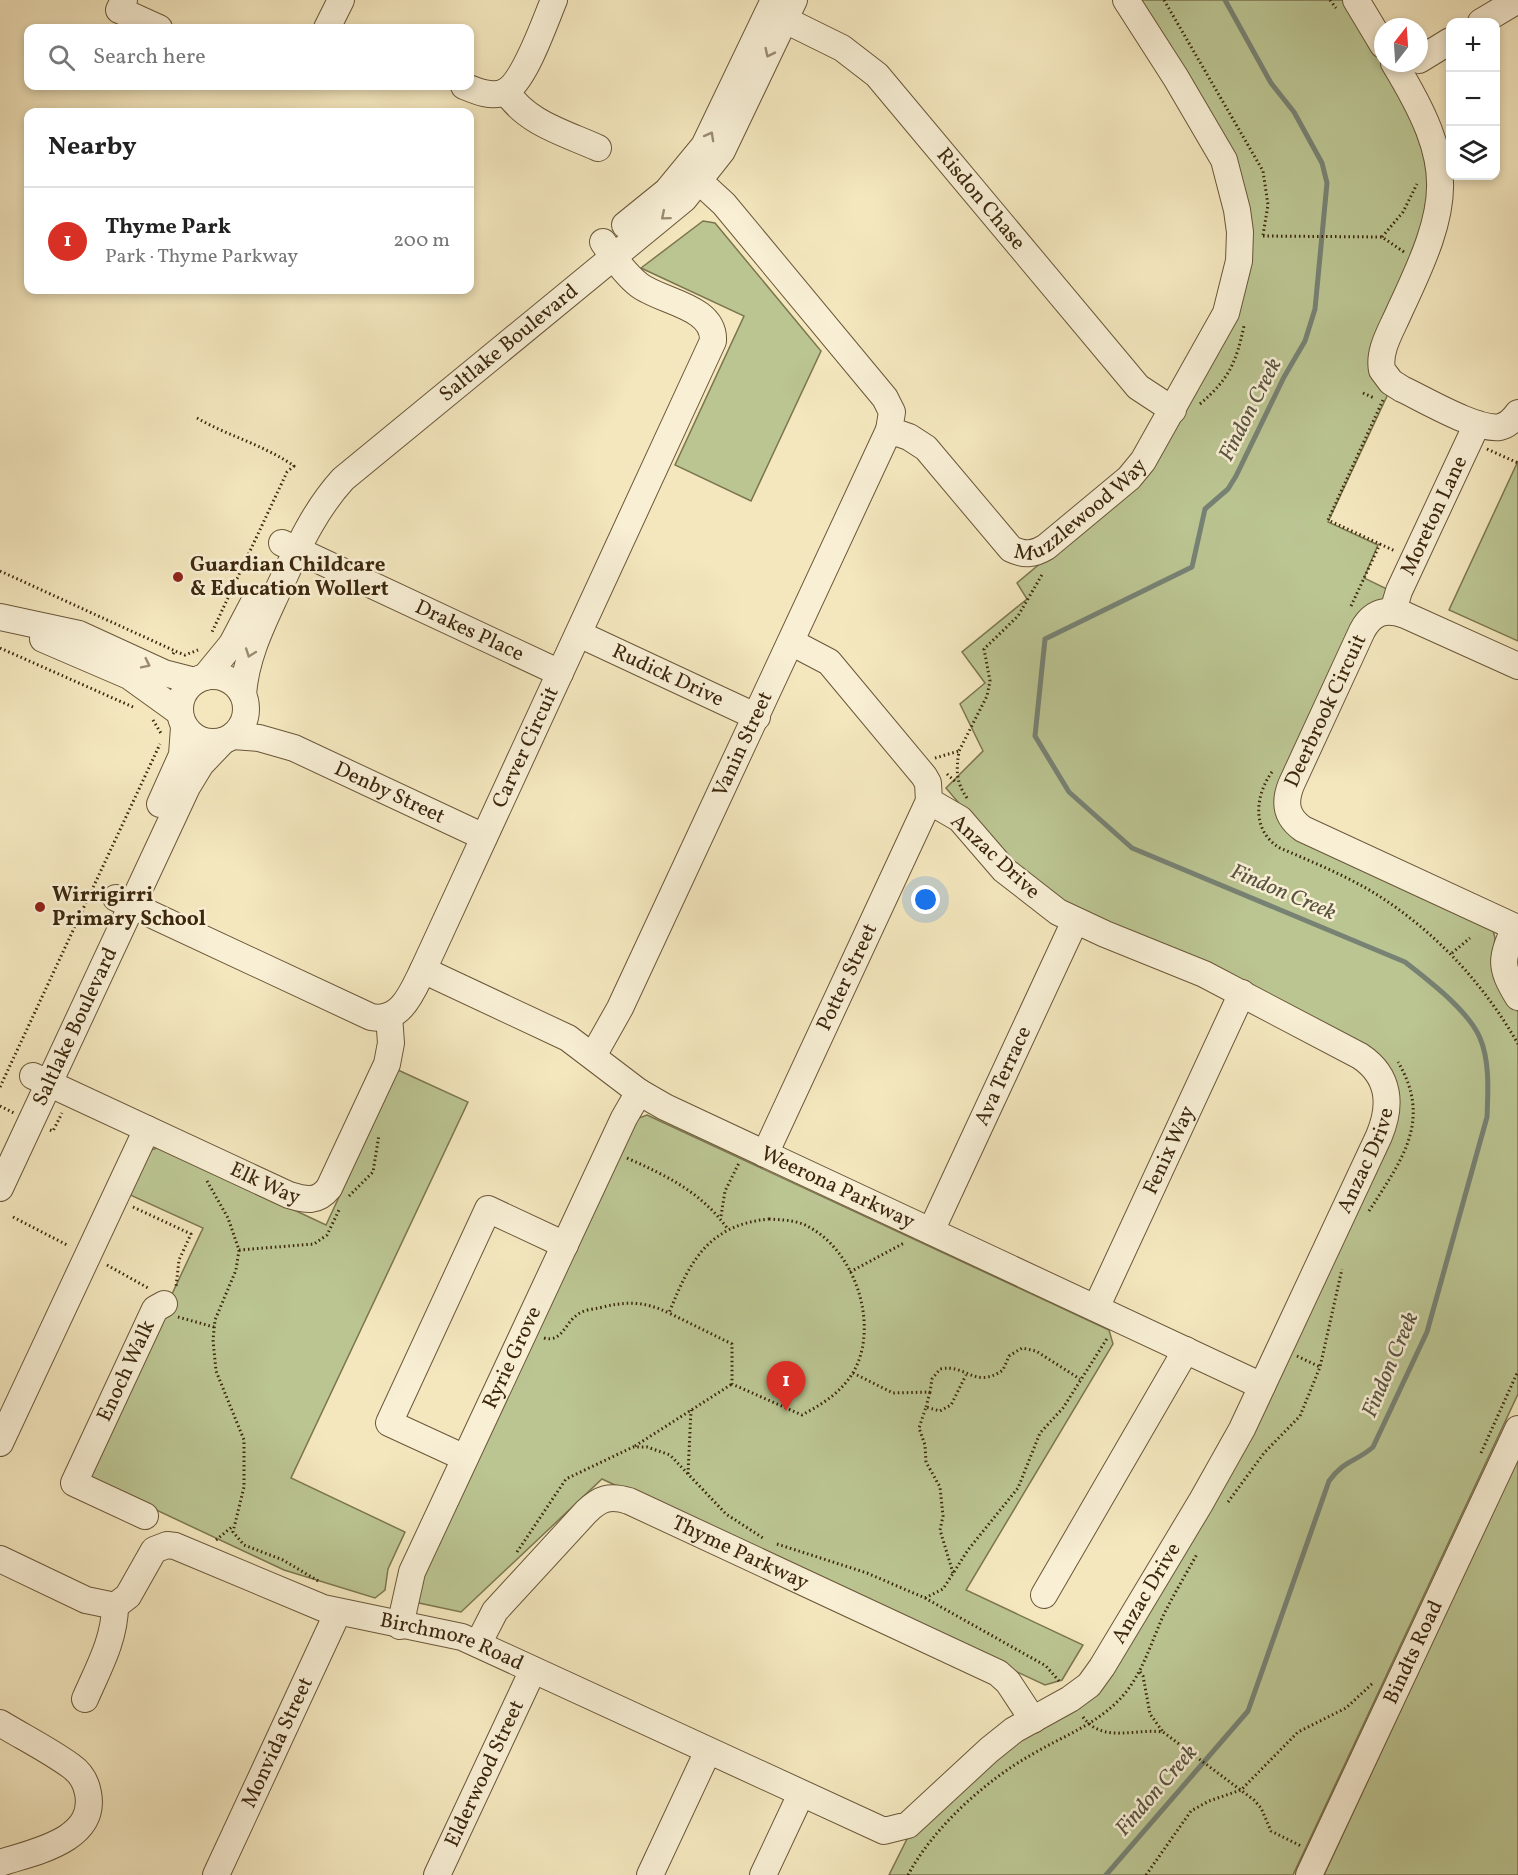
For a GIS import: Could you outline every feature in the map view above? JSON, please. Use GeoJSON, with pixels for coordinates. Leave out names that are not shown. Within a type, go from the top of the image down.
{"type":"FeatureCollection","features":[{"type":"Feature","properties":{"kind":"street"},"geometry":{"type":"LineString","coordinates":[[332,24],[341,0]]}},
{"type":"Feature","properties":{"kind":"street"},"geometry":{"type":"LineString","coordinates":[[474,89],[489,94],[506,91],[520,75],[555,0]]}},
{"type":"Feature","properties":{"kind":"street","name":"Muzzlewood Way"},"geometry":{"type":"LineString","coordinates":[[890,430],[909,437],[926,448],[1011,549],[1024,554],[1033,554],[1046,547],[1129,478],[1185,409],[1226,313],[1239,261],[1237,210],[1224,160],[1147,29],[1126,0]]}},
{"type":"Feature","properties":{"kind":"street"},"geometry":{"type":"LineString","coordinates":[[1488,18],[1518,0]]}},
{"type":"Feature","properties":{"kind":"street"},"geometry":{"type":"LineString","coordinates":[[121,5],[152,24]]}},
{"type":"Feature","properties":{"kind":"street"},"geometry":{"type":"LineString","coordinates":[[1348,7],[1374,35]]}},
{"type":"Feature","properties":{"kind":"street","name":"Risdon Chase"},"geometry":{"type":"LineString","coordinates":[[780,8],[842,48],[877,75],[1138,387],[1185,409]]}},
{"type":"Feature","properties":{"kind":"street","name":"Saltlake Boulevard"},"geometry":{"type":"LineString","coordinates":[[200,679],[219,663],[289,547],[343,479],[608,249],[666,216],[693,175],[727,141],[780,8]]}},
{"type":"Feature","properties":{"kind":"street"},"geometry":{"type":"LineString","coordinates":[[1428,52],[1446,43]]}},
{"type":"Feature","properties":{"kind":"street"},"geometry":{"type":"LineString","coordinates":[[1409,72],[1436,149],[1441,178],[1435,231],[1381,355],[1382,370],[1391,382],[1477,424],[1498,427],[1507,425],[1518,413]]}},
{"type":"Feature","properties":{"kind":"street"},"geometry":{"type":"LineString","coordinates":[[506,91],[514,104],[532,118],[598,148]]}},
{"type":"Feature","properties":{"kind":"street"},"geometry":{"type":"LineString","coordinates":[[693,175],[729,209],[885,398],[892,412],[890,430]]}},
{"type":"Feature","properties":{"kind":"street","name":"Carver Circuit"},"geometry":{"type":"LineString","coordinates":[[388,1017],[403,1006],[423,970],[713,341],[712,328],[702,317],[637,284],[608,249]]}},
{"type":"Feature","properties":{"kind":"street","name":"Moreton Lane"},"geometry":{"type":"LineString","coordinates":[[1393,611],[1413,560],[1477,424]]}},
{"type":"Feature","properties":{"kind":"street","name":"Vanin Street"},"geometry":{"type":"LineString","coordinates":[[593,1056],[612,1025],[890,430]]}},
{"type":"Feature","properties":{"kind":"street","name":"Saltlake Boulevard"},"geometry":{"type":"LineString","coordinates":[[244,701],[250,653],[289,547]]}},
{"type":"Feature","properties":{"kind":"street","name":"Drakes Place"},"geometry":{"type":"LineString","coordinates":[[289,547],[560,673]]}},
{"type":"Feature","properties":{"kind":"street"},"geometry":{"type":"LineString","coordinates":[[1393,611],[1518,666]]}},
{"type":"Feature","properties":{"kind":"street","name":"Deerbrook Circuit"},"geometry":{"type":"LineString","coordinates":[[1393,611],[1376,614],[1362,631],[1291,785],[1287,795],[1287,810],[1293,822],[1303,829],[1517,924],[1505,950],[1503,966],[1518,997]]}},
{"type":"Feature","properties":{"kind":"street"},"geometry":{"type":"LineString","coordinates":[[0,617],[79,634],[164,672],[181,720],[201,741],[228,739],[241,728],[244,701],[227,679],[200,679],[164,672],[103,663],[0,622]]}},
{"type":"Feature","properties":{"kind":"street","name":"Rudick Drive"},"geometry":{"type":"LineString","coordinates":[[579,634],[757,717]]}},
{"type":"Feature","properties":{"kind":"street","name":"Anzac Drive"},"geometry":{"type":"LineString","coordinates":[[791,642],[822,657],[836,669],[924,776],[928,783],[929,801],[967,826],[1004,870],[1024,888],[1075,921],[1174,961],[1242,993],[1370,1063],[1379,1072],[1388,1100],[1385,1122],[1380,1136],[1262,1386],[1207,1492],[1116,1646],[1089,1685],[989,1750],[919,1816]]}},
{"type":"Feature","properties":{"kind":"street"},"geometry":{"type":"LineString","coordinates":[[181,720],[183,694],[200,679]]}},
{"type":"Feature","properties":{"kind":"street","name":"Denby Street"},"geometry":{"type":"LineString","coordinates":[[244,701],[266,728],[294,748]]}},
{"type":"Feature","properties":{"kind":"street","name":"Saltlake Boulevard"},"geometry":{"type":"LineString","coordinates":[[0,1147],[15,1114],[41,1080],[123,902],[177,768],[184,746],[181,720]]}},
{"type":"Feature","properties":{"kind":"street","name":"Denby Street"},"geometry":{"type":"LineString","coordinates":[[228,739],[259,738],[294,748],[484,837]]}},
{"type":"Feature","properties":{"kind":"street","name":"Saltlake Boulevard"},"geometry":{"type":"LineString","coordinates":[[123,902],[201,764],[228,739]]}},
{"type":"Feature","properties":{"kind":"street","name":"Potter Street"},"geometry":{"type":"LineString","coordinates":[[756,1150],[929,801]]}},
{"type":"Feature","properties":{"kind":"street"},"geometry":{"type":"LineString","coordinates":[[123,902],[365,1014],[380,1018],[388,1017]]}},
{"type":"Feature","properties":{"kind":"street","name":"Ava Terrace"},"geometry":{"type":"LineString","coordinates":[[922,1227],[1075,921]]}},
{"type":"Feature","properties":{"kind":"street","name":"Weerona Parkway"},"geometry":{"type":"LineString","coordinates":[[423,970],[568,1038],[639,1092],[756,1150],[922,1227],[1098,1320],[1186,1350],[1262,1386]]}},
{"type":"Feature","properties":{"kind":"street","name":"Fenix Way"},"geometry":{"type":"LineString","coordinates":[[1098,1320],[1242,993]]}},
{"type":"Feature","properties":{"kind":"street","name":"Elk Way"},"geometry":{"type":"LineString","coordinates":[[41,1080],[289,1195],[307,1200],[319,1198],[336,1174],[387,1064],[391,1043],[388,1017]]}},
{"type":"Feature","properties":{"kind":"street","name":"Ryrie Grove"},"geometry":{"type":"LineString","coordinates":[[400,1626],[412,1572],[609,1150],[639,1092]]}},
{"type":"Feature","properties":{"kind":"street","name":"Saltlake Boulevard"},"geometry":{"type":"LineString","coordinates":[[0,1188],[15,1114]]}},
{"type":"Feature","properties":{"kind":"street"},"geometry":{"type":"LineString","coordinates":[[0,1443],[147,1129]]}},
{"type":"Feature","properties":{"kind":"street"},"geometry":{"type":"LineString","coordinates":[[465,1458],[389,1423],[488,1209],[565,1245]]}},
{"type":"Feature","properties":{"kind":"street","name":"Enoch Walk"},"geometry":{"type":"LineString","coordinates":[[145,1516],[74,1483],[155,1309],[164,1304]]}},
{"type":"Feature","properties":{"kind":"street"},"geometry":{"type":"LineString","coordinates":[[1044,1595],[1186,1350]]}},
{"type":"Feature","properties":{"kind":"street","name":"Bindts Road"},"geometry":{"type":"LineString","coordinates":[[1314,1864],[1518,1429]]}},
{"type":"Feature","properties":{"kind":"street","name":"Thyme Parkway"},"geometry":{"type":"LineString","coordinates":[[478,1644],[500,1605],[586,1512],[602,1498],[614,1497],[629,1501],[998,1673],[1008,1682],[1033,1720]]}},
{"type":"Feature","properties":{"kind":"street","name":"Birchmore Road"},"geometry":{"type":"LineString","coordinates":[[115,1606],[128,1596],[154,1550],[167,1545],[185,1549],[297,1600],[400,1626],[462,1637],[884,1831],[901,1829],[919,1816]]}},
{"type":"Feature","properties":{"kind":"street"},"geometry":{"type":"LineString","coordinates":[[0,1559],[86,1600],[115,1606],[115,1622],[110,1641],[85,1699]]}},
{"type":"Feature","properties":{"kind":"street","name":"Monvida Street"},"geometry":{"type":"LineString","coordinates":[[216,1875],[338,1612]]}},
{"type":"Feature","properties":{"kind":"street","name":"Elderwood Street"},"geometry":{"type":"LineString","coordinates":[[437,1875],[533,1670]]}},
{"type":"Feature","properties":{"kind":"street"},"geometry":{"type":"LineString","coordinates":[[0,1723],[73,1767],[86,1782],[89,1802],[76,1832],[61,1843],[0,1863]]}},
{"type":"Feature","properties":{"kind":"street"},"geometry":{"type":"LineString","coordinates":[[650,1875],[708,1751]]}},
{"type":"Feature","properties":{"kind":"street"},"geometry":{"type":"LineString","coordinates":[[763,1875],[801,1794]]}},
{"type":"Feature","properties":{"kind":"path"},"geometry":{"type":"LineString","coordinates":[[1164,0],[1263,171],[1268,205],[1260,247]]}},
{"type":"Feature","properties":{"kind":"path"},"geometry":{"type":"LineString","coordinates":[[1330,0],[1348,7]]}},
{"type":"Feature","properties":{"kind":"path"},"geometry":{"type":"LineString","coordinates":[[1382,237],[1403,212],[1418,182]]}},
{"type":"Feature","properties":{"kind":"path"},"geometry":{"type":"LineString","coordinates":[[1263,236],[1382,237],[1423,261]]}},
{"type":"Feature","properties":{"kind":"path"},"geometry":{"type":"LineString","coordinates":[[1185,409],[1222,385],[1229,375],[1245,324]]}},
{"type":"Feature","properties":{"kind":"path"},"geometry":{"type":"LineString","coordinates":[[1391,382],[1328,520],[1413,560]]}},
{"type":"Feature","properties":{"kind":"path"},"geometry":{"type":"LineString","coordinates":[[197,418],[226,434],[276,454],[294,466],[287,472],[212,633]]}},
{"type":"Feature","properties":{"kind":"path"},"geometry":{"type":"LineString","coordinates":[[1350,609],[1380,544]]}},
{"type":"Feature","properties":{"kind":"path"},"geometry":{"type":"LineString","coordinates":[[971,804],[957,783],[959,752],[987,696],[990,681],[984,649],[1018,616],[1036,581],[1048,569]]}},
{"type":"Feature","properties":{"kind":"path"},"geometry":{"type":"LineString","coordinates":[[0,571],[164,672]]}},
{"type":"Feature","properties":{"kind":"path"},"geometry":{"type":"LineString","coordinates":[[0,648],[136,708]]}},
{"type":"Feature","properties":{"kind":"path"},"geometry":{"type":"LineString","coordinates":[[0,1087],[163,737],[150,715],[146,713],[164,672],[185,655],[205,648]]}},
{"type":"Feature","properties":{"kind":"path"},"geometry":{"type":"LineString","coordinates":[[934,758],[959,752]]}},
{"type":"Feature","properties":{"kind":"path"},"geometry":{"type":"LineString","coordinates":[[1274,769],[1261,791],[1258,808],[1263,830],[1274,844],[1370,890],[1415,922],[1452,954],[1498,1012],[1518,1044]]}},
{"type":"Feature","properties":{"kind":"path"},"geometry":{"type":"LineString","coordinates":[[1452,954],[1470,938]]}},
{"type":"Feature","properties":{"kind":"path"},"geometry":{"type":"LineString","coordinates":[[1365,1217],[1397,1168],[1406,1148],[1415,1113],[1407,1076],[1392,1055]]}},
{"type":"Feature","properties":{"kind":"path"},"geometry":{"type":"LineString","coordinates":[[15,1114],[53,1131],[63,1109]]}},
{"type":"Feature","properties":{"kind":"path"},"geometry":{"type":"LineString","coordinates":[[609,1150],[683,1185],[721,1218],[727,1228]]}},
{"type":"Feature","properties":{"kind":"path"},"geometry":{"type":"LineString","coordinates":[[721,1218],[725,1191],[756,1150]]}},
{"type":"Feature","properties":{"kind":"path"},"geometry":{"type":"LineString","coordinates":[[201,1176],[210,1184],[220,1199],[239,1250],[236,1270],[214,1327],[216,1371],[244,1440],[244,1487],[233,1533],[244,1545],[283,1560],[324,1584]]}},
{"type":"Feature","properties":{"kind":"path","name":"Enoch Walk"},"geometry":{"type":"LineString","coordinates":[[115,1198],[191,1234],[179,1260],[179,1280],[170,1300],[164,1304]]}},
{"type":"Feature","properties":{"kind":"path"},"geometry":{"type":"LineString","coordinates":[[13,1217],[34,1226],[58,1242],[89,1253],[136,1279],[160,1296],[164,1304],[177,1317],[214,1327]]}},
{"type":"Feature","properties":{"kind":"path"},"geometry":{"type":"LineString","coordinates":[[669,1313],[680,1286],[698,1254],[727,1228],[769,1219],[805,1225],[832,1245],[856,1284],[863,1317],[863,1345],[853,1373],[829,1400],[802,1415],[732,1384]]}},
{"type":"Feature","properties":{"kind":"path"},"geometry":{"type":"LineString","coordinates":[[850,1272],[898,1248],[922,1227]]}},
{"type":"Feature","properties":{"kind":"path"},"geometry":{"type":"LineString","coordinates":[[1225,1505],[1264,1453],[1300,1416],[1320,1367],[1344,1263]]}},
{"type":"Feature","properties":{"kind":"path"},"geometry":{"type":"LineString","coordinates":[[525,1330],[549,1339],[556,1338],[578,1314],[628,1302],[646,1304],[732,1344],[734,1347],[732,1384]]}},
{"type":"Feature","properties":{"kind":"path"},"geometry":{"type":"LineString","coordinates":[[925,1598],[943,1589],[1018,1488],[1040,1433],[1059,1413],[1109,1337],[1098,1320]]}},
{"type":"Feature","properties":{"kind":"path"},"geometry":{"type":"LineString","coordinates":[[953,1573],[940,1530],[943,1516],[940,1487],[926,1462],[925,1445],[919,1428],[932,1379],[940,1369],[953,1368],[979,1379],[998,1374],[1003,1371],[1009,1356],[1022,1348],[1036,1352],[1080,1379]]}},
{"type":"Feature","properties":{"kind":"path"},"geometry":{"type":"LineString","coordinates":[[1480,1455],[1518,1371]]}},
{"type":"Feature","properties":{"kind":"path"},"geometry":{"type":"LineString","coordinates":[[853,1373],[893,1393],[930,1392]]}},
{"type":"Feature","properties":{"kind":"path"},"geometry":{"type":"LineString","coordinates":[[926,1407],[940,1411],[948,1409],[966,1375]]}},
{"type":"Feature","properties":{"kind":"path"},"geometry":{"type":"LineString","coordinates":[[513,1560],[566,1479],[612,1455],[633,1447],[732,1384]]}},
{"type":"Feature","properties":{"kind":"path"},"geometry":{"type":"LineString","coordinates":[[688,1474],[691,1410]]}},
{"type":"Feature","properties":{"kind":"path"},"geometry":{"type":"LineString","coordinates":[[633,1447],[660,1450],[670,1455],[726,1514],[766,1539]]}},
{"type":"Feature","properties":{"kind":"path"},"geometry":{"type":"LineString","coordinates":[[774,1543],[867,1573],[925,1598],[1046,1666],[1089,1725],[1102,1733],[1145,1730],[1163,1732]]}},
{"type":"Feature","properties":{"kind":"path"},"geometry":{"type":"LineString","coordinates":[[908,1875],[928,1840],[986,1787],[1031,1755],[1089,1725],[1119,1700],[1140,1672],[1166,1612],[1200,1548]]}},
{"type":"Feature","properties":{"kind":"path"},"geometry":{"type":"LineString","coordinates":[[1140,1672],[1143,1676],[1150,1713],[1163,1732],[1241,1790],[1261,1808],[1271,1830],[1314,1864]]}},
{"type":"Feature","properties":{"kind":"path"},"geometry":{"type":"LineString","coordinates":[[1146,1875],[1191,1811],[1209,1801],[1241,1790],[1298,1732],[1346,1708],[1376,1681]]}},
{"type":"Feature","properties":{"kind":"green space"},"geometry":{"type":"Polygon","coordinates":[[[1134,0],[1350,0],[1374,36],[1374,72],[1394,72],[1430,145],[1431,203],[1372,359],[1388,394],[1328,522],[1378,545],[1364,578],[1389,590],[1277,804],[1493,930],[1495,938],[1492,969],[1518,1012],[1518,1394],[1293,1875],[889,1875],[907,1839],[987,1762],[1028,1733],[1079,1705],[1176,1556],[1394,1085],[1089,921],[1026,882],[946,788],[983,751],[960,704],[985,683],[962,652],[1027,599],[1017,583],[1149,472],[1230,326],[1245,212],[1134,0]]]}},
{"type":"Feature","properties":{"kind":"green space"},"geometry":{"type":"Polygon","coordinates":[[[703,221],[715,223],[821,351],[751,501],[675,465],[744,316],[641,268],[703,221]]]}},
{"type":"Feature","properties":{"kind":"green space"},"geometry":{"type":"Polygon","coordinates":[[[1518,461],[1518,641],[1449,610],[1518,461]]]}},
{"type":"Feature","properties":{"kind":"green space"},"geometry":{"type":"Polygon","coordinates":[[[398,1070],[468,1102],[291,1478],[405,1532],[388,1569],[385,1590],[375,1598],[284,1570],[86,1477],[203,1228],[128,1194],[148,1151],[160,1147],[326,1225],[398,1070]]]}},
{"type":"Feature","properties":{"kind":"green space"},"geometry":{"type":"Polygon","coordinates":[[[647,1115],[1109,1330],[1113,1344],[966,1590],[1083,1645],[1062,1680],[1045,1685],[602,1479],[461,1612],[419,1603],[417,1600],[420,1584],[636,1119],[647,1115]]]}},
{"type":"Feature","properties":{"kind":"green space"},"geometry":{"type":"Polygon","coordinates":[[[1518,1458],[1518,1875],[1324,1875],[1518,1458]]]}},
{"type":"Feature","properties":{"kind":"waterway","name":"Findon Creek"},"geometry":{"type":"LineString","coordinates":[[1106,1875],[1248,1711],[1329,1481],[1345,1465],[1373,1447],[1427,1332],[1487,1117],[1487,1067],[1480,1038],[1467,1017],[1436,987],[1405,962],[1132,848],[1069,792],[1035,736],[1045,639],[1192,567],[1205,509],[1228,489],[1236,476],[1284,377],[1305,341],[1315,309],[1327,183],[1322,163],[1294,112],[1271,83],[1225,0]]}},
{"type":"Feature","properties":{"kind":"place","name":"Guardian Childcare & Education Wollert"},"geometry":{"type":"Point","coordinates":[178,577]}},
{"type":"Feature","properties":{"kind":"place","name":"Wirrigirri Primary School"},"geometry":{"type":"Point","coordinates":[40,907]}},
{"type":"Feature","properties":{"kind":"place","name":"Thyme Park"},"geometry":{"type":"Point","coordinates":[786,1411]}}]}
